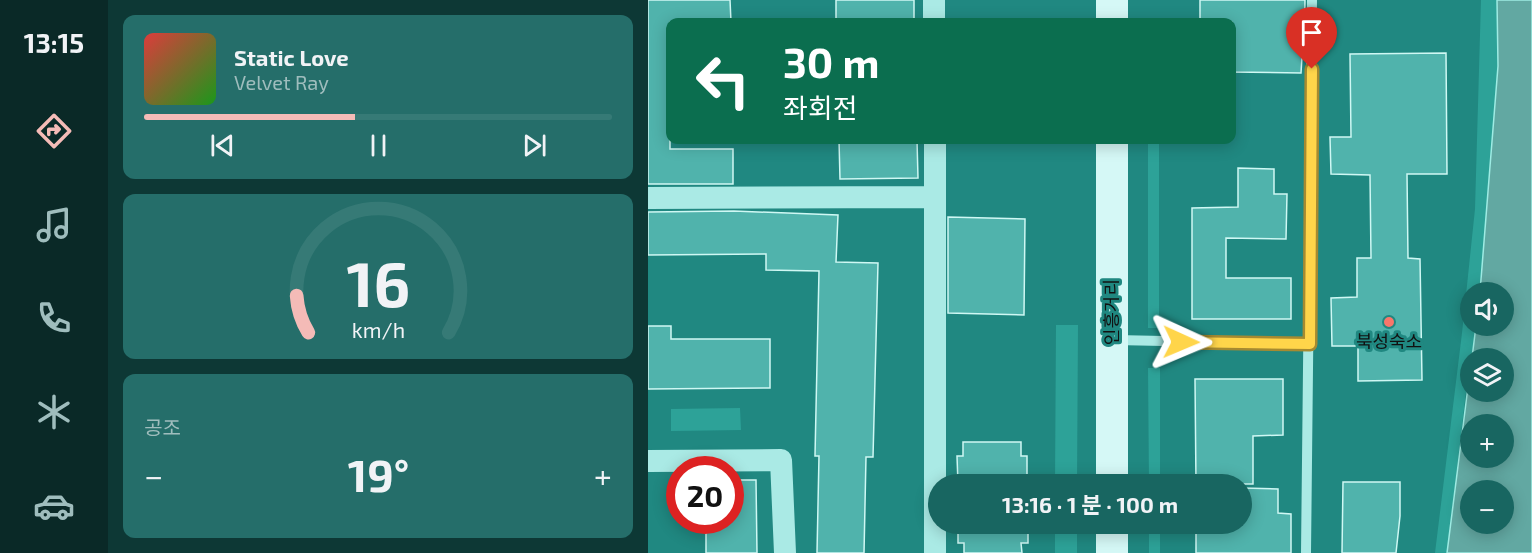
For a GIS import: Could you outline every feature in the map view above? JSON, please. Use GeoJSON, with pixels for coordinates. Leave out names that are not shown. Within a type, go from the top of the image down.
{"type":"FeatureCollection","features":[{"type":"Feature","properties":{"kind":"main road"},"geometry":{"type":"LineString","coordinates":[[1112,0],[1112,18]]}},
{"type":"Feature","properties":{"kind":"main road","name":"인흥거리"},"geometry":{"type":"LineString","coordinates":[[1112,144],[1112,474]]}},
{"type":"Feature","properties":{"kind":"main road"},"geometry":{"type":"LineString","coordinates":[[1112,534],[1112,553]]}},
{"type":"Feature","properties":{"kind":"street"},"geometry":{"type":"LineString","coordinates":[[934,0],[934,18]]}},
{"type":"Feature","properties":{"kind":"street"},"geometry":{"type":"LineString","coordinates":[[935,144],[935,553]]}},
{"type":"Feature","properties":{"kind":"street"},"geometry":{"type":"LineString","coordinates":[[648,198],[935,197]]}},
{"type":"Feature","properties":{"kind":"street"},"geometry":{"type":"LineString","coordinates":[[648,461],[781,460],[785,553]]}},
{"type":"Feature","properties":{"kind":"lane"},"geometry":{"type":"LineString","coordinates":[[1306,553],[1312,0]]}},
{"type":"Feature","properties":{"kind":"lane"},"geometry":{"type":"LineString","coordinates":[[1112,340],[1310,344]]}},
{"type":"Feature","properties":{"kind":"green space"},"geometry":{"type":"Polygon","coordinates":[[[1481,0],[1497,0],[1498,66],[1481,282],[1467,282],[1475,209],[1481,0]]]}},
{"type":"Feature","properties":{"kind":"green space"},"geometry":{"type":"Polygon","coordinates":[[[1148,144],[1159,144],[1159,328],[1148,328],[1148,144]]]}},
{"type":"Feature","properties":{"kind":"green space"},"geometry":{"type":"Polygon","coordinates":[[[1056,325],[1078,325],[1077,474],[1055,474],[1056,325]]]}},
{"type":"Feature","properties":{"kind":"green space"},"geometry":{"type":"Polygon","coordinates":[[[1462,336],[1475,336],[1473,348],[1460,348],[1462,336]]]}},
{"type":"Feature","properties":{"kind":"green space"},"geometry":{"type":"Polygon","coordinates":[[[1460,349],[1460,402],[1465,402],[1463,414],[1460,414],[1460,443],[1447,553],[1435,553],[1460,349]]]}},
{"type":"Feature","properties":{"kind":"green space"},"geometry":{"type":"Polygon","coordinates":[[[1148,368],[1160,368],[1160,474],[1149,474],[1148,368]]]}},
{"type":"Feature","properties":{"kind":"green space"},"geometry":{"type":"Polygon","coordinates":[[[740,408],[741,430],[671,431],[671,409],[740,408]]]}},
{"type":"Feature","properties":{"kind":"green space"},"geometry":{"type":"Polygon","coordinates":[[[1055,534],[1077,534],[1077,553],[1055,553],[1055,534]]]}},
{"type":"Feature","properties":{"kind":"green space"},"geometry":{"type":"Polygon","coordinates":[[[1149,534],[1160,534],[1160,553],[1149,553],[1149,534]]]}},
{"type":"Feature","properties":{"kind":"water"},"geometry":{"type":"Polygon","coordinates":[[[1497,0],[1532,0],[1532,553],[1447,553],[1460,450],[1460,468],[1514,468],[1514,414],[1465,414],[1466,402],[1514,402],[1514,348],[1473,348],[1475,336],[1514,336],[1514,282],[1481,282],[1498,66],[1497,0]]]}},
{"type":"Feature","properties":{"kind":"building"},"geometry":{"type":"Polygon","coordinates":[[[648,0],[730,0],[731,18],[666,18],[666,144],[670,144],[670,149],[733,149],[733,184],[648,184],[648,0]]]}},
{"type":"Feature","properties":{"kind":"building"},"geometry":{"type":"Polygon","coordinates":[[[836,0],[914,0],[914,18],[836,18],[836,0]]]}},
{"type":"Feature","properties":{"kind":"building"},"geometry":{"type":"Polygon","coordinates":[[[1200,0],[1305,0],[1304,57],[1302,57],[1301,73],[1236,72],[1236,18],[1200,18],[1200,0]]]}},
{"type":"Feature","properties":{"kind":"building"},"geometry":{"type":"Polygon","coordinates":[[[1446,53],[1447,174],[1407,174],[1408,258],[1420,259],[1422,380],[1358,381],[1358,346],[1332,346],[1331,298],[1357,297],[1357,258],[1371,258],[1370,175],[1331,174],[1330,137],[1351,137],[1350,54],[1446,53]]]}},
{"type":"Feature","properties":{"kind":"building"},"geometry":{"type":"Polygon","coordinates":[[[839,144],[917,144],[918,178],[840,179],[839,144]]]}},
{"type":"Feature","properties":{"kind":"building"},"geometry":{"type":"Polygon","coordinates":[[[1238,168],[1274,169],[1274,194],[1287,194],[1286,239],[1226,238],[1226,278],[1291,278],[1291,319],[1192,319],[1192,208],[1238,207],[1238,168]]]}},
{"type":"Feature","properties":{"kind":"building"},"geometry":{"type":"Polygon","coordinates":[[[734,211],[838,215],[836,262],[878,263],[873,457],[866,457],[864,553],[817,553],[819,456],[815,456],[819,271],[766,270],[766,254],[648,255],[648,212],[734,211]]]}},
{"type":"Feature","properties":{"kind":"building"},"geometry":{"type":"Polygon","coordinates":[[[948,217],[1025,219],[1024,315],[948,313],[948,217]]]}},
{"type":"Feature","properties":{"kind":"building"},"geometry":{"type":"Polygon","coordinates":[[[648,326],[671,326],[671,339],[770,339],[770,388],[648,389],[648,326]]]}},
{"type":"Feature","properties":{"kind":"building"},"geometry":{"type":"Polygon","coordinates":[[[1195,379],[1283,379],[1283,435],[1253,436],[1253,484],[1252,474],[1196,474],[1195,379]]]}},
{"type":"Feature","properties":{"kind":"building"},"geometry":{"type":"Polygon","coordinates":[[[963,442],[1021,442],[1021,456],[1027,456],[1027,474],[958,474],[957,456],[963,456],[963,442]]]}},
{"type":"Feature","properties":{"kind":"building"},"geometry":{"type":"Polygon","coordinates":[[[744,480],[756,480],[757,553],[706,553],[706,534],[744,534],[744,480]]]}},
{"type":"Feature","properties":{"kind":"building"},"geometry":{"type":"Polygon","coordinates":[[[1343,482],[1400,482],[1400,516],[1396,553],[1342,553],[1343,482]]]}},
{"type":"Feature","properties":{"kind":"building"},"geometry":{"type":"Polygon","coordinates":[[[1252,488],[1278,489],[1278,513],[1291,514],[1291,553],[1196,553],[1196,534],[1252,534],[1252,488]]]}},
{"type":"Feature","properties":{"kind":"building"},"geometry":{"type":"Polygon","coordinates":[[[958,534],[1028,534],[1028,543],[1021,543],[1022,553],[964,553],[964,543],[958,543],[958,534]]]}},
{"type":"Feature","properties":{"kind":"place","name":"북성숙소"},"geometry":{"type":"Point","coordinates":[1389,322]}},
{"type":"Feature","properties":{"kind":"route"},"geometry":{"type":"LineString","coordinates":[[1181,342],[1310,344],[1312,69]]}}]}
